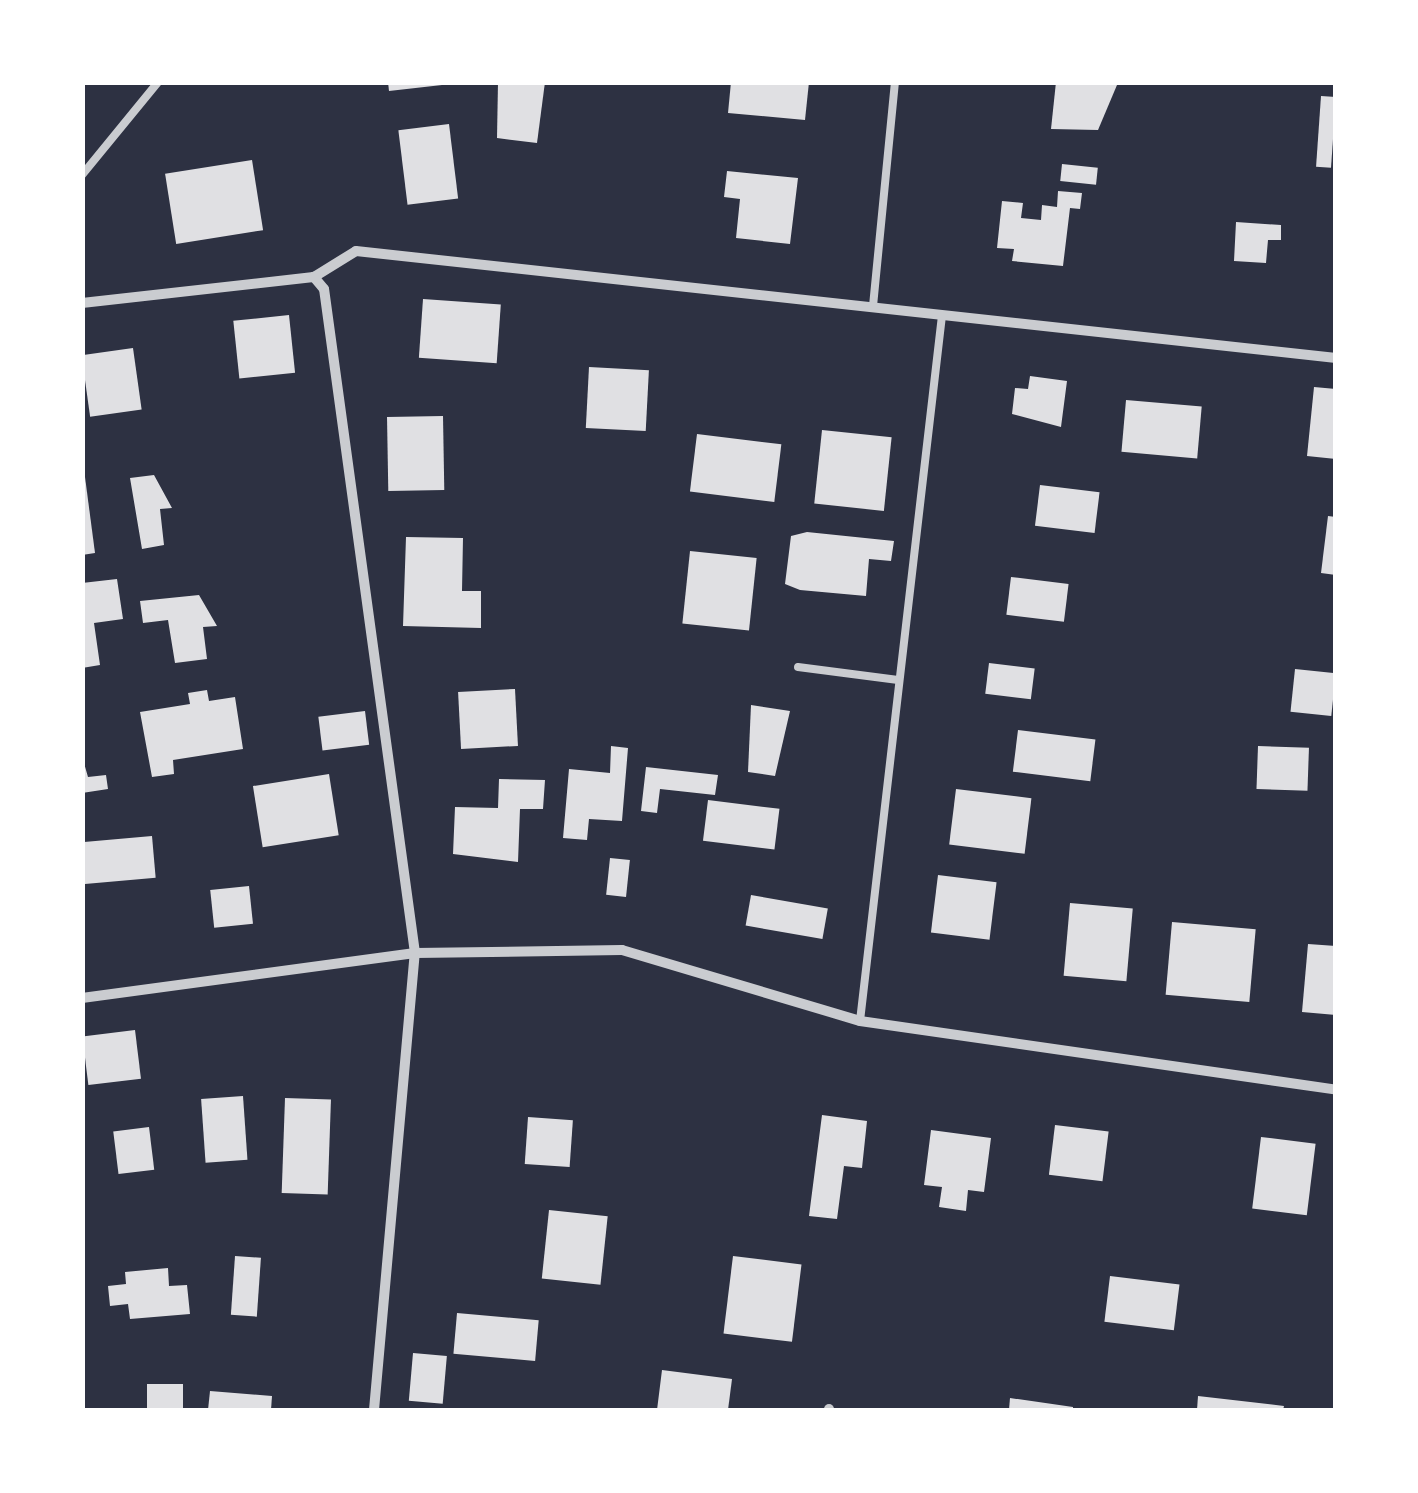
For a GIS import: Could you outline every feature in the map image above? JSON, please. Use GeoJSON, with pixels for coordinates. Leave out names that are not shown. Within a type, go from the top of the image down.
{"type":"FeatureCollection","features":[{"type":"Feature","properties":{"kind":"street"},"geometry":{"type":"LineString","coordinates":[[82,303],[314,276],[340,256],[873,306],[1336,358]]}},
{"type":"Feature","properties":{"kind":"street"},"geometry":{"type":"LineString","coordinates":[[314,276],[324,290],[415,952],[374,1410]]}},
{"type":"Feature","properties":{"kind":"street"},"geometry":{"type":"LineString","coordinates":[[82,998],[415,952],[536,944],[670,960],[860,1020],[1336,1090]]}},
{"type":"Feature","properties":{"kind":"lane"},"geometry":{"type":"LineString","coordinates":[[82,175],[158,82]]}},
{"type":"Feature","properties":{"kind":"lane"},"geometry":{"type":"LineString","coordinates":[[873,306],[895,82]]}},
{"type":"Feature","properties":{"kind":"lane"},"geometry":{"type":"LineString","coordinates":[[860,1020],[942,316]]}},
{"type":"Feature","properties":{"kind":"lane"},"geometry":{"type":"LineString","coordinates":[[798,667],[898,680]]}},
{"type":"Feature","properties":{"kind":"building"},"geometry":{"type":"Polygon","coordinates":[[[388,82],[442,82],[442,85],[389,91],[388,82]]]}},
{"type":"Feature","properties":{"kind":"building"},"geometry":{"type":"Polygon","coordinates":[[[498,82],[545,82],[537,143],[497,138],[498,82]]]}},
{"type":"Feature","properties":{"kind":"building"},"geometry":{"type":"Polygon","coordinates":[[[731,82],[809,82],[805,120],[728,113],[731,82]]]}},
{"type":"Feature","properties":{"kind":"building"},"geometry":{"type":"Polygon","coordinates":[[[1056,82],[1117,85],[1098,130],[1051,129],[1056,82]]]}},
{"type":"Feature","properties":{"kind":"building"},"geometry":{"type":"Polygon","coordinates":[[[1321,96],[1336,97],[1331,168],[1316,167],[1321,96]]]}},
{"type":"Feature","properties":{"kind":"building"},"geometry":{"type":"Polygon","coordinates":[[[449,124],[458,198],[408,205],[398,130],[449,124]]]}},
{"type":"Feature","properties":{"kind":"building"},"geometry":{"type":"Polygon","coordinates":[[[252,160],[263,230],[176,244],[165,174],[252,160]]]}},
{"type":"Feature","properties":{"kind":"building"},"geometry":{"type":"Polygon","coordinates":[[[1062,164],[1098,168],[1096,185],[1060,181],[1062,164]]]}},
{"type":"Feature","properties":{"kind":"building"},"geometry":{"type":"Polygon","coordinates":[[[727,171],[798,178],[790,244],[736,238],[740,199],[724,197],[727,171]]]}},
{"type":"Feature","properties":{"kind":"building"},"geometry":{"type":"Polygon","coordinates":[[[1058,191],[1082,193],[1080,209],[1070,208],[1063,266],[1012,261],[1014,249],[997,248],[1002,201],[1023,203],[1021,218],[1041,220],[1042,205],[1057,207],[1058,191]]]}},
{"type":"Feature","properties":{"kind":"building"},"geometry":{"type":"Polygon","coordinates":[[[1236,222],[1281,225],[1281,240],[1268,240],[1266,263],[1234,261],[1236,222]]]}},
{"type":"Feature","properties":{"kind":"building"},"geometry":{"type":"Polygon","coordinates":[[[423,299],[501,304],[497,363],[419,358],[423,299]]]}},
{"type":"Feature","properties":{"kind":"building"},"geometry":{"type":"Polygon","coordinates":[[[289,315],[295,373],[239,379],[233,321],[289,315]]]}},
{"type":"Feature","properties":{"kind":"building"},"geometry":{"type":"Polygon","coordinates":[[[133,348],[142,409],[90,417],[82,355],[133,348]]]}},
{"type":"Feature","properties":{"kind":"building"},"geometry":{"type":"Polygon","coordinates":[[[589,367],[649,370],[646,431],[586,428],[589,367]]]}},
{"type":"Feature","properties":{"kind":"building"},"geometry":{"type":"Polygon","coordinates":[[[1030,376],[1067,381],[1061,427],[1012,414],[1015,388],[1028,389],[1030,376]]]}},
{"type":"Feature","properties":{"kind":"building"},"geometry":{"type":"Polygon","coordinates":[[[1314,387],[1336,389],[1336,459],[1307,456],[1314,387]]]}},
{"type":"Feature","properties":{"kind":"building"},"geometry":{"type":"Polygon","coordinates":[[[1126,400],[1202,407],[1197,458],[1121,452],[1126,400]]]}},
{"type":"Feature","properties":{"kind":"building"},"geometry":{"type":"Polygon","coordinates":[[[443,416],[444,490],[388,491],[387,417],[443,416]]]}},
{"type":"Feature","properties":{"kind":"building"},"geometry":{"type":"Polygon","coordinates":[[[822,430],[892,437],[884,511],[814,504],[822,430]]]}},
{"type":"Feature","properties":{"kind":"building"},"geometry":{"type":"Polygon","coordinates":[[[697,434],[781,444],[774,502],[690,492],[697,434]]]}},
{"type":"Feature","properties":{"kind":"building"},"geometry":{"type":"Polygon","coordinates":[[[154,475],[172,508],[160,509],[164,545],[142,549],[130,478],[154,475]]]}},
{"type":"Feature","properties":{"kind":"building"},"geometry":{"type":"Polygon","coordinates":[[[85,477],[95,553],[82,555],[82,478],[85,477]]]}},
{"type":"Feature","properties":{"kind":"building"},"geometry":{"type":"Polygon","coordinates":[[[1040,485],[1100,492],[1095,533],[1035,526],[1040,485]]]}},
{"type":"Feature","properties":{"kind":"building"},"geometry":{"type":"Polygon","coordinates":[[[1328,516],[1336,517],[1336,575],[1321,573],[1328,516]]]}},
{"type":"Feature","properties":{"kind":"building"},"geometry":{"type":"Polygon","coordinates":[[[807,532],[894,541],[891,561],[869,559],[866,596],[800,590],[785,584],[791,536],[807,532]]]}},
{"type":"Feature","properties":{"kind":"building"},"geometry":{"type":"Polygon","coordinates":[[[406,537],[463,538],[462,591],[481,591],[481,628],[403,626],[406,537]]]}},
{"type":"Feature","properties":{"kind":"building"},"geometry":{"type":"Polygon","coordinates":[[[690,551],[757,558],[749,631],[682,624],[690,551]]]}},
{"type":"Feature","properties":{"kind":"building"},"geometry":{"type":"Polygon","coordinates":[[[1011,577],[1069,584],[1064,622],[1006,615],[1011,577]]]}},
{"type":"Feature","properties":{"kind":"building"},"geometry":{"type":"Polygon","coordinates":[[[117,579],[123,619],[94,623],[100,665],[82,668],[82,583],[117,579]]]}},
{"type":"Feature","properties":{"kind":"building"},"geometry":{"type":"Polygon","coordinates":[[[199,595],[217,626],[203,627],[207,659],[175,663],[168,620],[143,623],[140,601],[199,595]]]}},
{"type":"Feature","properties":{"kind":"building"},"geometry":{"type":"Polygon","coordinates":[[[989,663],[1035,669],[1031,699],[985,694],[989,663]]]}},
{"type":"Feature","properties":{"kind":"building"},"geometry":{"type":"Polygon","coordinates":[[[1295,669],[1336,673],[1331,716],[1291,712],[1295,669]]]}},
{"type":"Feature","properties":{"kind":"building"},"geometry":{"type":"Polygon","coordinates":[[[515,689],[518,746],[461,749],[458,692],[515,689]]]}},
{"type":"Feature","properties":{"kind":"building"},"geometry":{"type":"Polygon","coordinates":[[[207,690],[209,701],[235,697],[243,749],[173,760],[174,774],[152,777],[140,712],[190,704],[188,693],[207,690]]]}},
{"type":"Feature","properties":{"kind":"building"},"geometry":{"type":"Polygon","coordinates":[[[751,705],[790,711],[775,776],[748,772],[751,705]]]}},
{"type":"Feature","properties":{"kind":"building"},"geometry":{"type":"Polygon","coordinates":[[[365,711],[369,745],[322,750],[318,717],[365,711]]]}},
{"type":"Feature","properties":{"kind":"building"},"geometry":{"type":"Polygon","coordinates":[[[1018,730],[1095,740],[1090,781],[1013,772],[1018,730]]]}},
{"type":"Feature","properties":{"kind":"building"},"geometry":{"type":"Polygon","coordinates":[[[611,746],[628,748],[622,821],[589,819],[587,840],[563,838],[569,769],[610,773],[611,746]]]}},
{"type":"Feature","properties":{"kind":"building"},"geometry":{"type":"Polygon","coordinates":[[[1258,746],[1309,748],[1307,791],[1256,789],[1258,746]]]}},
{"type":"Feature","properties":{"kind":"building"},"geometry":{"type":"Polygon","coordinates":[[[82,756],[88,777],[106,775],[108,789],[82,793],[82,756]]]}},
{"type":"Feature","properties":{"kind":"building"},"geometry":{"type":"Polygon","coordinates":[[[646,767],[718,775],[715,795],[660,789],[657,813],[641,811],[646,767]]]}},
{"type":"Feature","properties":{"kind":"building"},"geometry":{"type":"Polygon","coordinates":[[[329,774],[339,835],[263,847],[253,786],[329,774]]]}},
{"type":"Feature","properties":{"kind":"building"},"geometry":{"type":"Polygon","coordinates":[[[499,779],[545,780],[543,809],[520,809],[518,862],[453,854],[455,807],[498,808],[499,779]]]}},
{"type":"Feature","properties":{"kind":"building"},"geometry":{"type":"Polygon","coordinates":[[[956,789],[1031,798],[1025,854],[949,845],[956,789]]]}},
{"type":"Feature","properties":{"kind":"building"},"geometry":{"type":"Polygon","coordinates":[[[708,800],[779,809],[774,849],[703,841],[708,800]]]}},
{"type":"Feature","properties":{"kind":"building"},"geometry":{"type":"Polygon","coordinates":[[[152,836],[156,878],[85,884],[82,842],[152,836]]]}},
{"type":"Feature","properties":{"kind":"building"},"geometry":{"type":"Polygon","coordinates":[[[610,858],[630,860],[626,897],[606,895],[610,858]]]}},
{"type":"Feature","properties":{"kind":"building"},"geometry":{"type":"Polygon","coordinates":[[[938,875],[997,882],[989,940],[931,933],[938,875]]]}},
{"type":"Feature","properties":{"kind":"building"},"geometry":{"type":"Polygon","coordinates":[[[249,886],[253,924],[214,928],[210,890],[249,886]]]}},
{"type":"Feature","properties":{"kind":"building"},"geometry":{"type":"Polygon","coordinates":[[[751,895],[828,909],[822,939],[746,926],[751,895]]]}},
{"type":"Feature","properties":{"kind":"building"},"geometry":{"type":"Polygon","coordinates":[[[1070,903],[1133,908],[1126,981],[1064,976],[1070,903]]]}},
{"type":"Feature","properties":{"kind":"building"},"geometry":{"type":"Polygon","coordinates":[[[1172,922],[1256,929],[1249,1002],[1166,995],[1172,922]]]}},
{"type":"Feature","properties":{"kind":"building"},"geometry":{"type":"Polygon","coordinates":[[[1308,944],[1336,946],[1336,1015],[1302,1012],[1308,944]]]}},
{"type":"Feature","properties":{"kind":"building"},"geometry":{"type":"Polygon","coordinates":[[[135,1030],[141,1079],[88,1085],[82,1036],[135,1030]]]}},
{"type":"Feature","properties":{"kind":"building"},"geometry":{"type":"Polygon","coordinates":[[[243,1096],[247,1160],[206,1163],[201,1099],[243,1096]]]}},
{"type":"Feature","properties":{"kind":"building"},"geometry":{"type":"Polygon","coordinates":[[[285,1098],[331,1100],[328,1195],[282,1193],[285,1098]]]}},
{"type":"Feature","properties":{"kind":"building"},"geometry":{"type":"Polygon","coordinates":[[[822,1115],[867,1121],[862,1168],[844,1166],[837,1219],[809,1216],[822,1115]]]}},
{"type":"Feature","properties":{"kind":"building"},"geometry":{"type":"Polygon","coordinates":[[[528,1117],[573,1120],[570,1167],[525,1164],[528,1117]]]}},
{"type":"Feature","properties":{"kind":"building"},"geometry":{"type":"Polygon","coordinates":[[[1055,1125],[1109,1132],[1103,1181],[1049,1175],[1055,1125]]]}},
{"type":"Feature","properties":{"kind":"building"},"geometry":{"type":"Polygon","coordinates":[[[149,1127],[154,1170],[119,1174],[113,1131],[149,1127]]]}},
{"type":"Feature","properties":{"kind":"building"},"geometry":{"type":"Polygon","coordinates":[[[931,1130],[991,1138],[984,1192],[968,1190],[966,1211],[939,1207],[942,1187],[924,1185],[931,1130]]]}},
{"type":"Feature","properties":{"kind":"building"},"geometry":{"type":"Polygon","coordinates":[[[1261,1137],[1316,1144],[1307,1215],[1252,1208],[1261,1137]]]}},
{"type":"Feature","properties":{"kind":"building"},"geometry":{"type":"Polygon","coordinates":[[[549,1210],[608,1216],[600,1285],[542,1279],[549,1210]]]}},
{"type":"Feature","properties":{"kind":"building"},"geometry":{"type":"Polygon","coordinates":[[[235,1256],[261,1258],[257,1317],[231,1315],[235,1256]]]}},
{"type":"Feature","properties":{"kind":"building"},"geometry":{"type":"Polygon","coordinates":[[[733,1256],[801,1264],[792,1342],[723,1333],[733,1256]]]}},
{"type":"Feature","properties":{"kind":"building"},"geometry":{"type":"Polygon","coordinates":[[[168,1268],[169,1286],[187,1285],[190,1314],[130,1319],[128,1304],[110,1306],[108,1286],[126,1284],[125,1272],[168,1268]]]}},
{"type":"Feature","properties":{"kind":"building"},"geometry":{"type":"Polygon","coordinates":[[[1110,1276],[1179,1285],[1174,1330],[1104,1322],[1110,1276]]]}},
{"type":"Feature","properties":{"kind":"building"},"geometry":{"type":"Polygon","coordinates":[[[457,1313],[539,1320],[535,1361],[453,1354],[457,1313]]]}},
{"type":"Feature","properties":{"kind":"building"},"geometry":{"type":"Polygon","coordinates":[[[413,1353],[447,1356],[443,1404],[409,1401],[413,1353]]]}},
{"type":"Feature","properties":{"kind":"building"},"geometry":{"type":"Polygon","coordinates":[[[662,1370],[732,1379],[728,1410],[657,1410],[662,1370]]]}},
{"type":"Feature","properties":{"kind":"building"},"geometry":{"type":"Polygon","coordinates":[[[147,1384],[183,1384],[183,1410],[147,1410],[147,1384]]]}},
{"type":"Feature","properties":{"kind":"building"},"geometry":{"type":"Polygon","coordinates":[[[210,1391],[272,1396],[271,1410],[208,1410],[210,1391]]]}},
{"type":"Feature","properties":{"kind":"building"},"geometry":{"type":"Polygon","coordinates":[[[1198,1396],[1284,1406],[1283,1410],[1197,1410],[1198,1396]]]}},
{"type":"Feature","properties":{"kind":"building"},"geometry":{"type":"Polygon","coordinates":[[[1010,1398],[1073,1407],[1073,1410],[1009,1410],[1010,1398]]]}}]}
